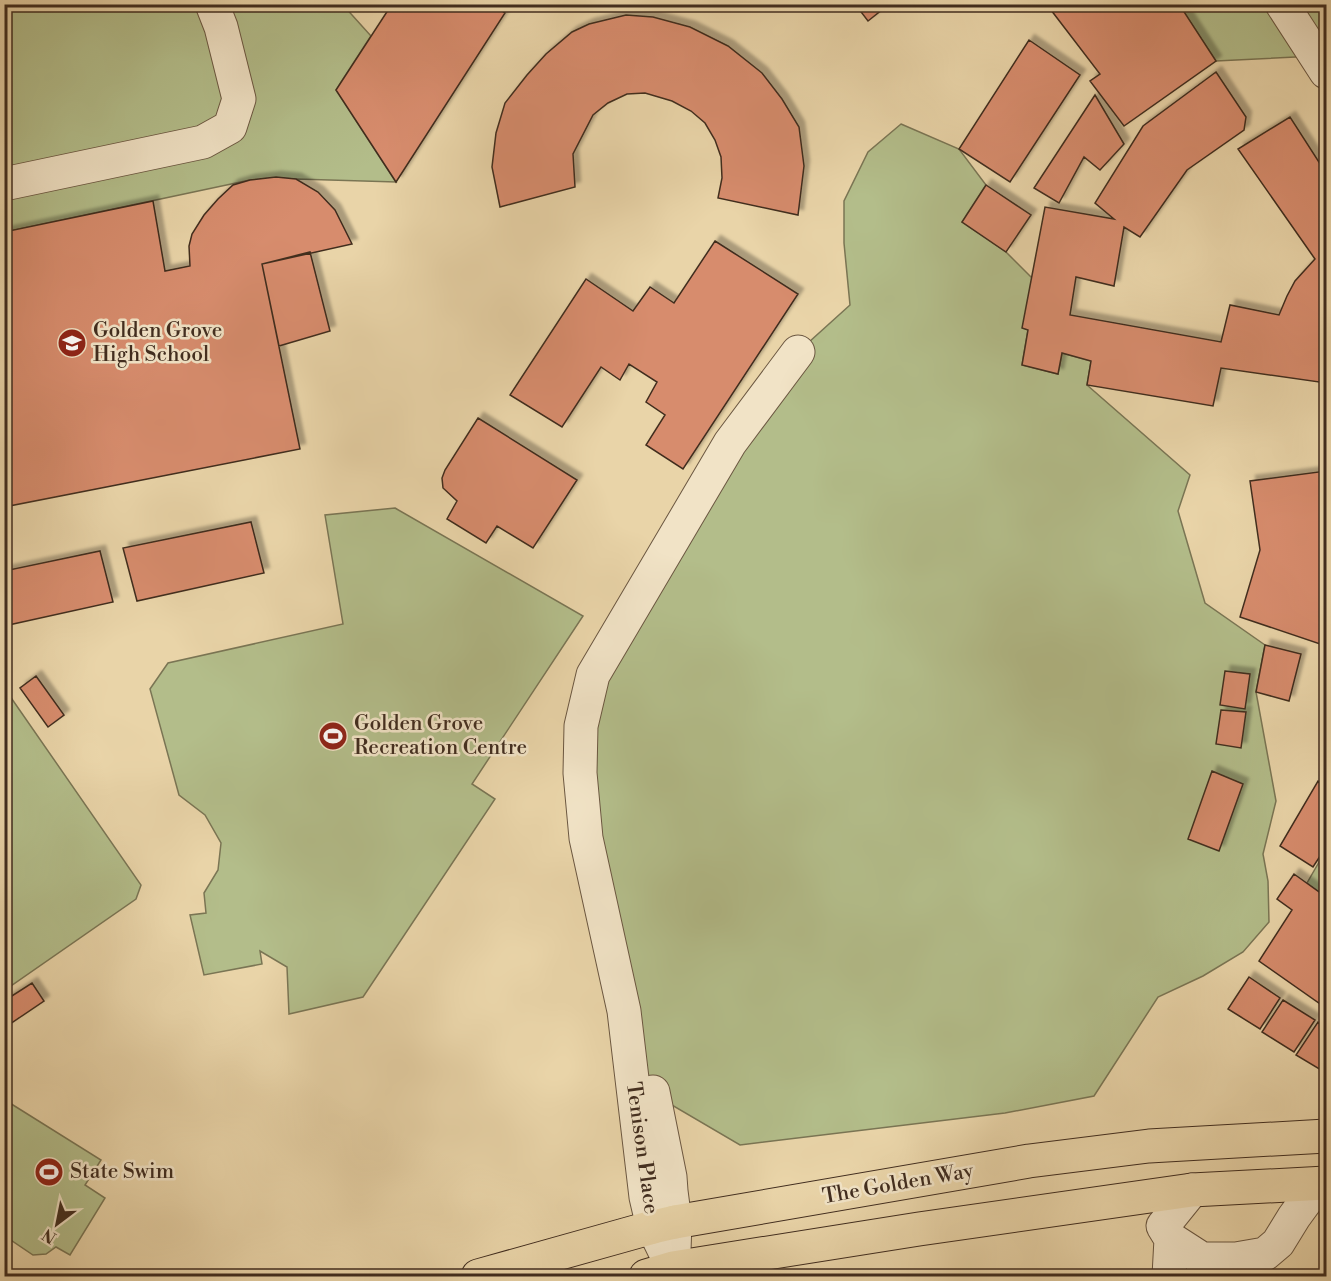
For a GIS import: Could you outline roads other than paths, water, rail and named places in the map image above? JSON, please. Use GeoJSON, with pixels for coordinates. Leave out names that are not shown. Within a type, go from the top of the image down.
{"type":"FeatureCollection","features":[{"type":"Feature","properties":{"kind":"main road","name":"The Golden Way"},"geometry":{"type":"LineString","coordinates":[[478,1276],[664,1224],[1029,1161],[1149,1146],[1326,1136]]}},
{"type":"Feature","properties":{"kind":"main road"},"geometry":{"type":"LineString","coordinates":[[660,1272],[919,1229],[1192,1190],[1322,1183]]}},
{"type":"Feature","properties":{"kind":"street"},"geometry":{"type":"LineString","coordinates":[[4,184],[203,142],[230,128],[239,99],[221,27],[212,4]]}},
{"type":"Feature","properties":{"kind":"street"},"geometry":{"type":"LineString","coordinates":[[1282,4],[1326,72]]}},
{"type":"Feature","properties":{"kind":"street","name":"Tenison Place"},"geometry":{"type":"LineString","coordinates":[[660,1272],[664,1224],[646,1197],[624,1011],[586,838],[580,772],[581,726],[592,675],[730,443],[798,352]]}},
{"type":"Feature","properties":{"kind":"street"},"geometry":{"type":"LineString","coordinates":[[1192,1190],[1163,1226],[1171,1239],[1202,1259],[1236,1259],[1265,1254],[1278,1244],[1294,1217],[1322,1183]]}},
{"type":"Feature","properties":{"kind":"street"},"geometry":{"type":"LineString","coordinates":[[1168,1276],[1171,1239]]}},
{"type":"Feature","properties":{"kind":"place","name":"Golden Grove High School"},"geometry":{"type":"Point","coordinates":[72,343]}},
{"type":"Feature","properties":{"kind":"place","name":"Golden Grove Recreation Centre"},"geometry":{"type":"Point","coordinates":[333,736]}},
{"type":"Feature","properties":{"kind":"place","name":"State Swim"},"geometry":{"type":"Point","coordinates":[49,1172]}}]}
